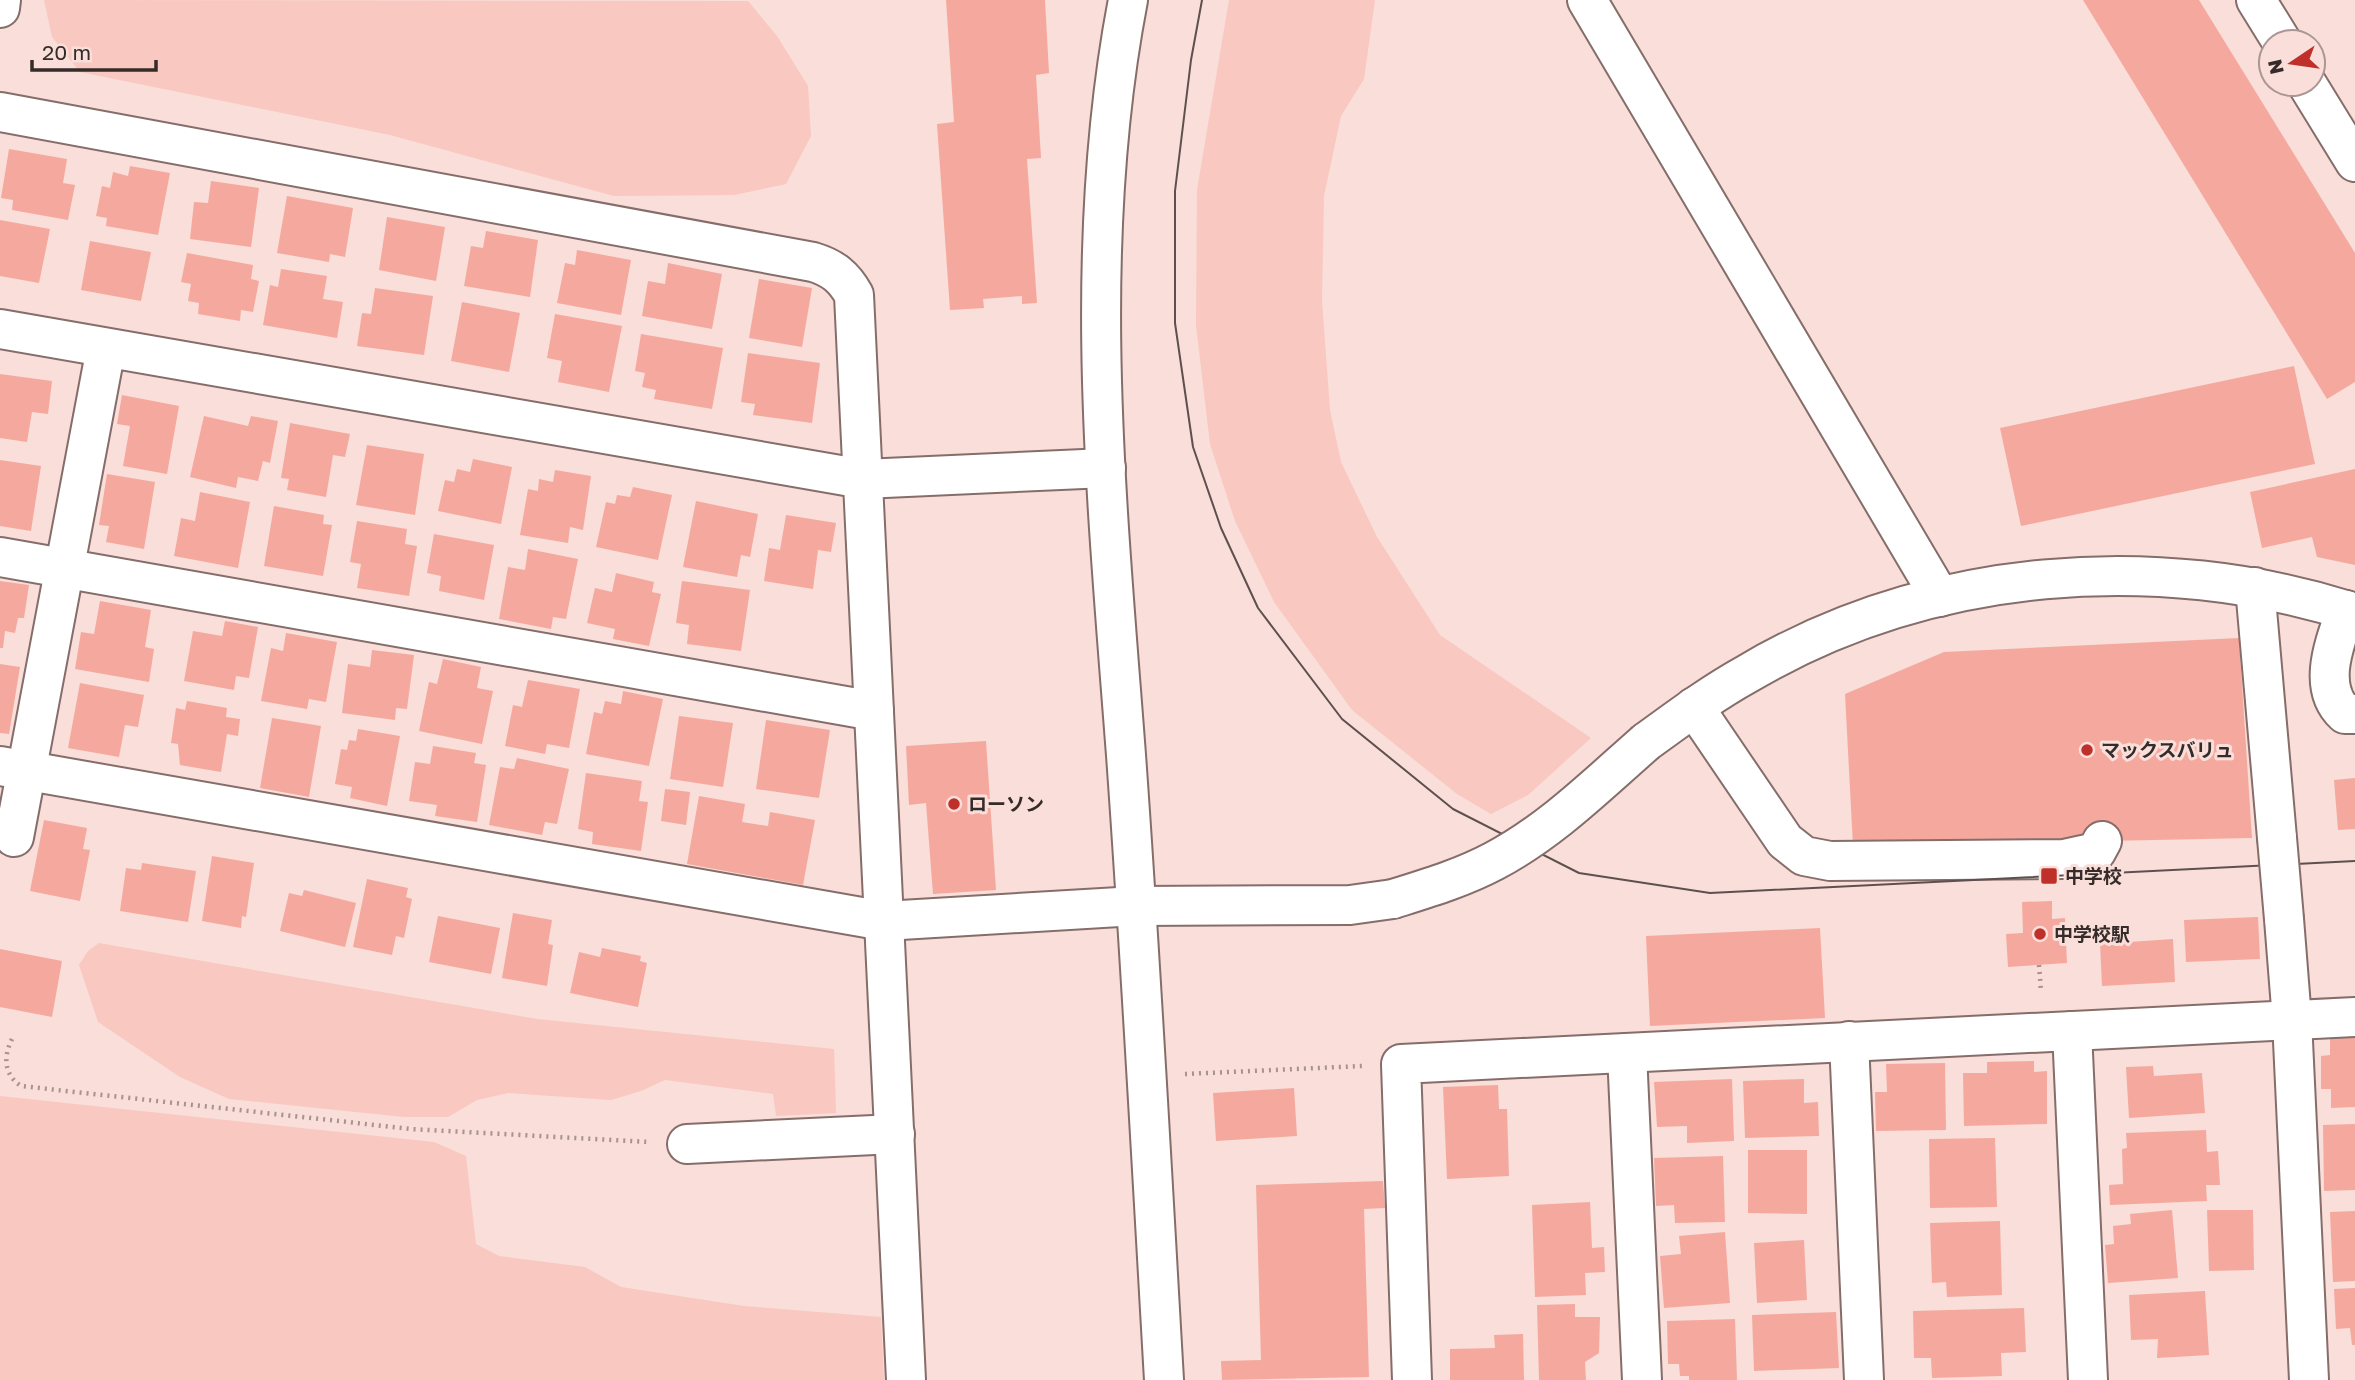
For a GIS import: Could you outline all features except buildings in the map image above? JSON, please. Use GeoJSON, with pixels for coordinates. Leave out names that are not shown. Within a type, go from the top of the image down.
{"type":"FeatureCollection","features":[{"type":"Feature","properties":{"kind":"street"},"geometry":{"type":"LineString","coordinates":[[0,8],[1,0]]}},
{"type":"Feature","properties":{"kind":"street"},"geometry":{"type":"LineString","coordinates":[[1128,0],[1118,51],[1104,187],[1101,318],[1106,468],[1136,906],[1164,1380]]}},
{"type":"Feature","properties":{"kind":"street"},"geometry":{"type":"LineString","coordinates":[[1587,0],[1940,597]]}},
{"type":"Feature","properties":{"kind":"street"},"geometry":{"type":"LineString","coordinates":[[2256,0],[2273,28]]}},
{"type":"Feature","properties":{"kind":"street"},"geometry":{"type":"LineString","coordinates":[[2316,98],[2355,162]]}},
{"type":"Feature","properties":{"kind":"street"},"geometry":{"type":"LineString","coordinates":[[0,112],[832,267],[854,295],[906,1380]]}},
{"type":"Feature","properties":{"kind":"street"},"geometry":{"type":"LineString","coordinates":[[0,329],[863,480],[1106,468]]}},
{"type":"Feature","properties":{"kind":"street"},"geometry":{"type":"LineString","coordinates":[[14,837],[13,769],[65,568],[106,348]]}},
{"type":"Feature","properties":{"kind":"street"},"geometry":{"type":"LineString","coordinates":[[0,556],[874,711]]}},
{"type":"Feature","properties":{"kind":"street"},"geometry":{"type":"LineString","coordinates":[[13,769],[884,921],[1136,906],[1350,905],[1393,899],[1450,882],[1495,861],[1549,826],[1646,742],[1704,723],[1748,673],[1806,644],[1871,618],[1940,597],[2018,582],[2095,575],[2176,577],[2255,587],[2350,612],[2333,648],[2329,677],[2335,704],[2345,714],[2355,713]]}},
{"type":"Feature","properties":{"kind":"street"},"geometry":{"type":"LineString","coordinates":[[2255,587],[2292,1020],[2309,1380]]}},
{"type":"Feature","properties":{"kind":"street"},"geometry":{"type":"LineString","coordinates":[[1704,723],[1785,841],[1804,856],[1830,861],[2064,859],[2096,852],[2102,841]]}},
{"type":"Feature","properties":{"kind":"street"},"geometry":{"type":"LineString","coordinates":[[1412,1380],[1401,1064],[2355,1017]]}},
{"type":"Feature","properties":{"kind":"street"},"geometry":{"type":"LineString","coordinates":[[2073,1031],[2088,1380]]}},
{"type":"Feature","properties":{"kind":"street"},"geometry":{"type":"LineString","coordinates":[[1849,1041],[1864,1380]]}},
{"type":"Feature","properties":{"kind":"street"},"geometry":{"type":"LineString","coordinates":[[1627,1053],[1642,1380]]}},
{"type":"Feature","properties":{"kind":"street"},"geometry":{"type":"LineString","coordinates":[[687,1144],[895,1134]]}},
{"type":"Feature","properties":{"kind":"path"},"geometry":{"type":"LineString","coordinates":[[12,1039],[6,1051],[7,1067],[11,1080],[21,1086],[411,1129],[687,1144]]}},
{"type":"Feature","properties":{"kind":"path"},"geometry":{"type":"LineString","coordinates":[[1185,1074],[1401,1064]]}},
{"type":"Feature","properties":{"kind":"shaded area"},"geometry":{"type":"Polygon","coordinates":[[[44,0],[748,1],[777,36],[808,86],[811,136],[786,184],[734,195],[614,196],[390,135],[80,72],[52,37],[44,0]]]}},
{"type":"Feature","properties":{"kind":"shaded area"},"geometry":{"type":"Polygon","coordinates":[[[1229,0],[1375,0],[1364,79],[1341,116],[1324,196],[1322,301],[1330,410],[1341,462],[1377,537],[1440,635],[1591,738],[1528,795],[1491,814],[1457,794],[1352,710],[1274,602],[1235,521],[1210,444],[1196,325],[1197,190],[1229,0]]]}},
{"type":"Feature","properties":{"kind":"shaded area"},"geometry":{"type":"Polygon","coordinates":[[[99,943],[537,1019],[834,1049],[836,1113],[776,1116],[773,1094],[665,1080],[611,1100],[508,1093],[477,1100],[448,1117],[404,1117],[229,1099],[180,1077],[98,1022],[79,965],[88,951],[99,943]]]}},
{"type":"Feature","properties":{"kind":"shaded area"},"geometry":{"type":"Polygon","coordinates":[[[0,1096],[434,1142],[466,1156],[476,1244],[499,1256],[585,1267],[621,1287],[744,1306],[881,1317],[884,1380],[0,1380],[0,1096]]]}},
{"type":"Feature","properties":{"kind":"tram line"},"geometry":{"type":"LineString","coordinates":[[1202,0],[1191,60],[1175,191],[1175,323],[1193,447],[1221,528],[1258,608],[1342,719],[1453,809],[1579,873],[1710,893],[2355,861]]}},
{"type":"Feature","properties":{"kind":"place","name":"マックスバリュ"},"geometry":{"type":"Point","coordinates":[2087,750]}},
{"type":"Feature","properties":{"kind":"place","name":"ローソン"},"geometry":{"type":"Point","coordinates":[954,804]}},
{"type":"Feature","properties":{"kind":"place","name":"中学校"},"geometry":{"type":"Point","coordinates":[2049,876]}},
{"type":"Feature","properties":{"kind":"place","name":"中学校駅"},"geometry":{"type":"Point","coordinates":[2040,934]}}]}
